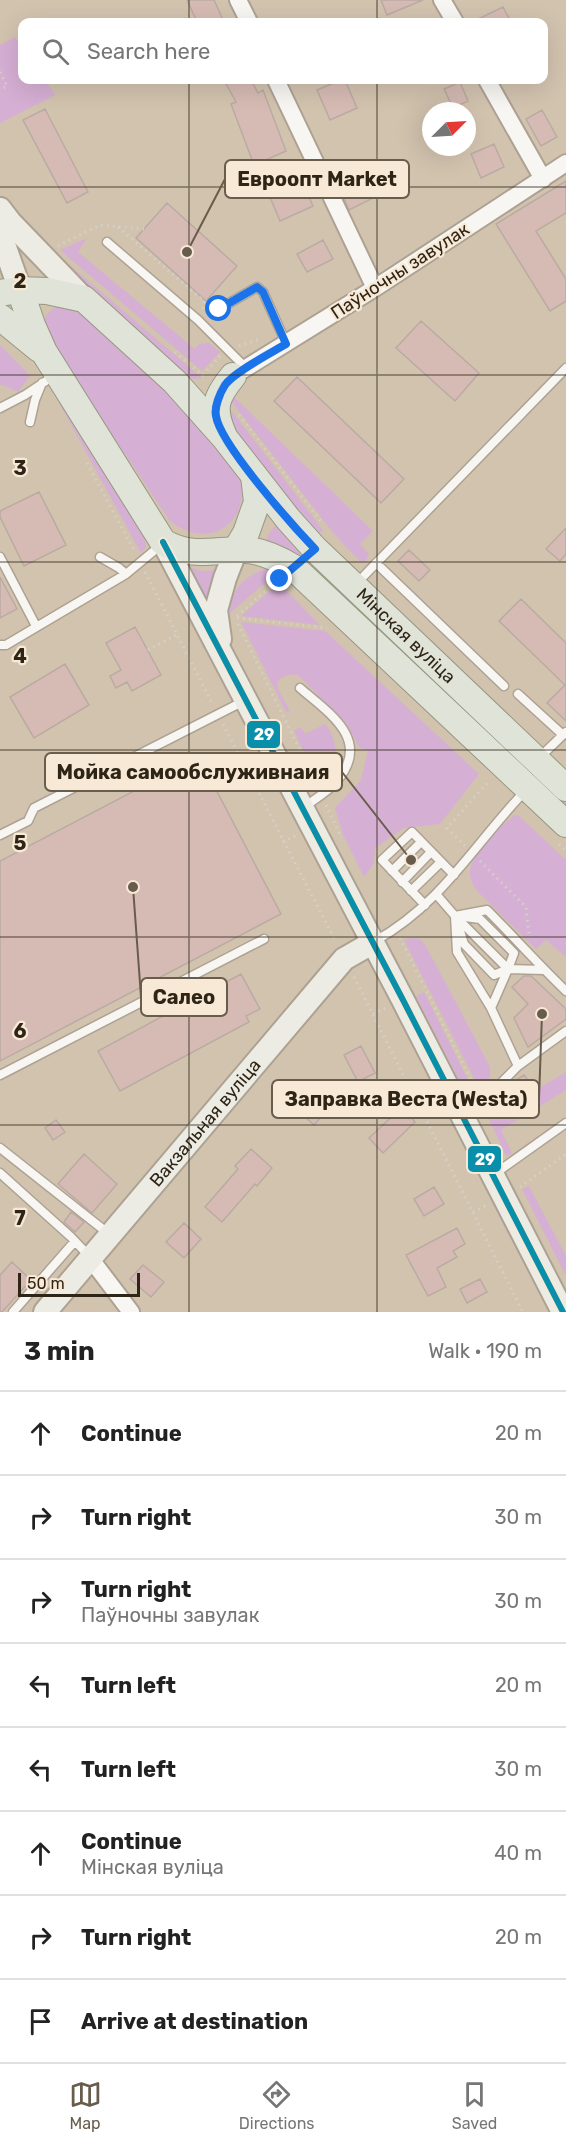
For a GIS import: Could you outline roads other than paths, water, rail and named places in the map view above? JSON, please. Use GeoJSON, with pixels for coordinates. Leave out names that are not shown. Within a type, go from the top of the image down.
{"type":"FeatureCollection","features":[{"type":"Feature","properties":{"kind":"main road"},"geometry":{"type":"LineString","coordinates":[[0,209],[74,296]]}},
{"type":"Feature","properties":{"kind":"main road"},"geometry":{"type":"LineString","coordinates":[[0,233],[10,292],[45,360],[163,542],[221,649],[563,1312]]}},
{"type":"Feature","properties":{"kind":"main road"},"geometry":{"type":"LineString","coordinates":[[10,292],[47,291],[74,296]]}},
{"type":"Feature","properties":{"kind":"main road"},"geometry":{"type":"LineString","coordinates":[[45,360],[38,308],[46,300],[74,296]]}},
{"type":"Feature","properties":{"kind":"main road","name":"Мінская вуліца"},"geometry":{"type":"LineString","coordinates":[[74,296],[175,382],[224,437],[288,519],[354,587],[566,788]]}},
{"type":"Feature","properties":{"kind":"main road"},"geometry":{"type":"LineString","coordinates":[[0,317],[45,360]]}},
{"type":"Feature","properties":{"kind":"main road"},"geometry":{"type":"LineString","coordinates":[[175,382],[188,388],[199,388],[240,373]]}},
{"type":"Feature","properties":{"kind":"main road"},"geometry":{"type":"LineString","coordinates":[[224,437],[216,417],[216,406],[225,386],[240,373]]}},
{"type":"Feature","properties":{"kind":"main road"},"geometry":{"type":"LineString","coordinates":[[221,649],[216,610],[225,578],[236,550],[246,533],[257,502],[254,476]]}},
{"type":"Feature","properties":{"kind":"main road","name":"Мінская вуліца"},"geometry":{"type":"LineString","coordinates":[[163,542],[175,549],[201,553],[236,550],[258,552],[294,568],[566,824]]}},
{"type":"Feature","properties":{"kind":"main road","name":"Вакзальная вуліца"},"geometry":{"type":"LineString","coordinates":[[45,1312],[83,1249],[110,1235],[344,959],[372,943]]}},
{"type":"Feature","properties":{"kind":"street"},"geometry":{"type":"LineString","coordinates":[[238,0],[247,18]]}},
{"type":"Feature","properties":{"kind":"street"},"geometry":{"type":"LineString","coordinates":[[442,0],[453,18]]}},
{"type":"Feature","properties":{"kind":"street"},"geometry":{"type":"LineString","coordinates":[[278,84],[375,288]]}},
{"type":"Feature","properties":{"kind":"street"},"geometry":{"type":"LineString","coordinates":[[489,84],[543,179]]}},
{"type":"Feature","properties":{"kind":"street","name":"Паўночны завулак"},"geometry":{"type":"LineString","coordinates":[[240,373],[284,338],[375,288],[566,163]]}},
{"type":"Feature","properties":{"kind":"street"},"geometry":{"type":"LineString","coordinates":[[83,1249],[131,1312]]}},
{"type":"Feature","properties":{"kind":"lane"},"geometry":{"type":"LineString","coordinates":[[107,242],[198,320],[240,373]]}},
{"type":"Feature","properties":{"kind":"lane"},"geometry":{"type":"LineString","coordinates":[[219,309],[257,287],[263,292],[284,338]]}},
{"type":"Feature","properties":{"kind":"lane"},"geometry":{"type":"LineString","coordinates":[[0,408],[45,360]]}},
{"type":"Feature","properties":{"kind":"lane"},"geometry":{"type":"LineString","coordinates":[[30,422],[45,360]]}},
{"type":"Feature","properties":{"kind":"lane"},"geometry":{"type":"LineString","coordinates":[[354,587],[566,368]]}},
{"type":"Feature","properties":{"kind":"lane"},"geometry":{"type":"LineString","coordinates":[[0,645],[6,645],[126,574],[163,542]]}},
{"type":"Feature","properties":{"kind":"lane"},"geometry":{"type":"LineString","coordinates":[[0,557],[36,626]]}},
{"type":"Feature","properties":{"kind":"lane"},"geometry":{"type":"LineString","coordinates":[[100,557],[119,567],[126,574]]}},
{"type":"Feature","properties":{"kind":"lane"},"geometry":{"type":"LineString","coordinates":[[376,563],[504,686]]}},
{"type":"Feature","properties":{"kind":"lane"},"geometry":{"type":"LineString","coordinates":[[300,688],[338,721],[349,737],[351,759],[337,782],[302,809]]}},
{"type":"Feature","properties":{"kind":"lane"},"geometry":{"type":"LineString","coordinates":[[518,694],[564,734],[537,760]]}},
{"type":"Feature","properties":{"kind":"lane"},"geometry":{"type":"LineString","coordinates":[[0,835],[28,821],[34,808],[247,700]]}},
{"type":"Feature","properties":{"kind":"lane"},"geometry":{"type":"LineString","coordinates":[[372,943],[396,930],[425,905],[473,854],[528,788]]}},
{"type":"Feature","properties":{"kind":"lane"},"geometry":{"type":"LineString","coordinates":[[425,905],[382,860],[412,832],[454,874]]}},
{"type":"Feature","properties":{"kind":"lane"},"geometry":{"type":"LineString","coordinates":[[392,871],[421,842]]}},
{"type":"Feature","properties":{"kind":"lane"},"geometry":{"type":"LineString","coordinates":[[402,882],[431,852]]}},
{"type":"Feature","properties":{"kind":"lane"},"geometry":{"type":"LineString","coordinates":[[411,891],[441,862]]}},
{"type":"Feature","properties":{"kind":"lane"},"geometry":{"type":"LineString","coordinates":[[436,894],[508,969]]}},
{"type":"Feature","properties":{"kind":"lane"},"geometry":{"type":"LineString","coordinates":[[456,916],[488,910],[532,958],[566,990]]}},
{"type":"Feature","properties":{"kind":"lane"},"geometry":{"type":"LineString","coordinates":[[456,916],[464,944],[494,975],[508,969],[544,970]]}},
{"type":"Feature","properties":{"kind":"lane"},"geometry":{"type":"LineString","coordinates":[[456,916],[480,919],[514,953],[491,1008]]}},
{"type":"Feature","properties":{"kind":"lane"},"geometry":{"type":"LineString","coordinates":[[456,916],[457,952],[491,1008],[518,1066]]}},
{"type":"Feature","properties":{"kind":"lane"},"geometry":{"type":"LineString","coordinates":[[0,1075],[264,939]]}},
{"type":"Feature","properties":{"kind":"lane"},"geometry":{"type":"LineString","coordinates":[[463,1117],[482,1102],[518,1066],[566,1031]]}},
{"type":"Feature","properties":{"kind":"lane"},"geometry":{"type":"LineString","coordinates":[[493,1175],[566,1123]]}},
{"type":"Feature","properties":{"kind":"lane"},"geometry":{"type":"LineString","coordinates":[[0,1148],[110,1235]]}},
{"type":"Feature","properties":{"kind":"lane"},"geometry":{"type":"LineString","coordinates":[[0,1173],[83,1249],[13,1312]]}},
{"type":"Feature","properties":{"kind":"place","name":"Евроопт Market"},"geometry":{"type":"Point","coordinates":[187,252]}},
{"type":"Feature","properties":{"kind":"place","name":"Мойка самообслуживнаия"},"geometry":{"type":"Point","coordinates":[411,860]}},
{"type":"Feature","properties":{"kind":"place","name":"Салео"},"geometry":{"type":"Point","coordinates":[133,887]}},
{"type":"Feature","properties":{"kind":"place","name":"Заправка Веста (Westa)"},"geometry":{"type":"Point","coordinates":[542,1014]}}]}
